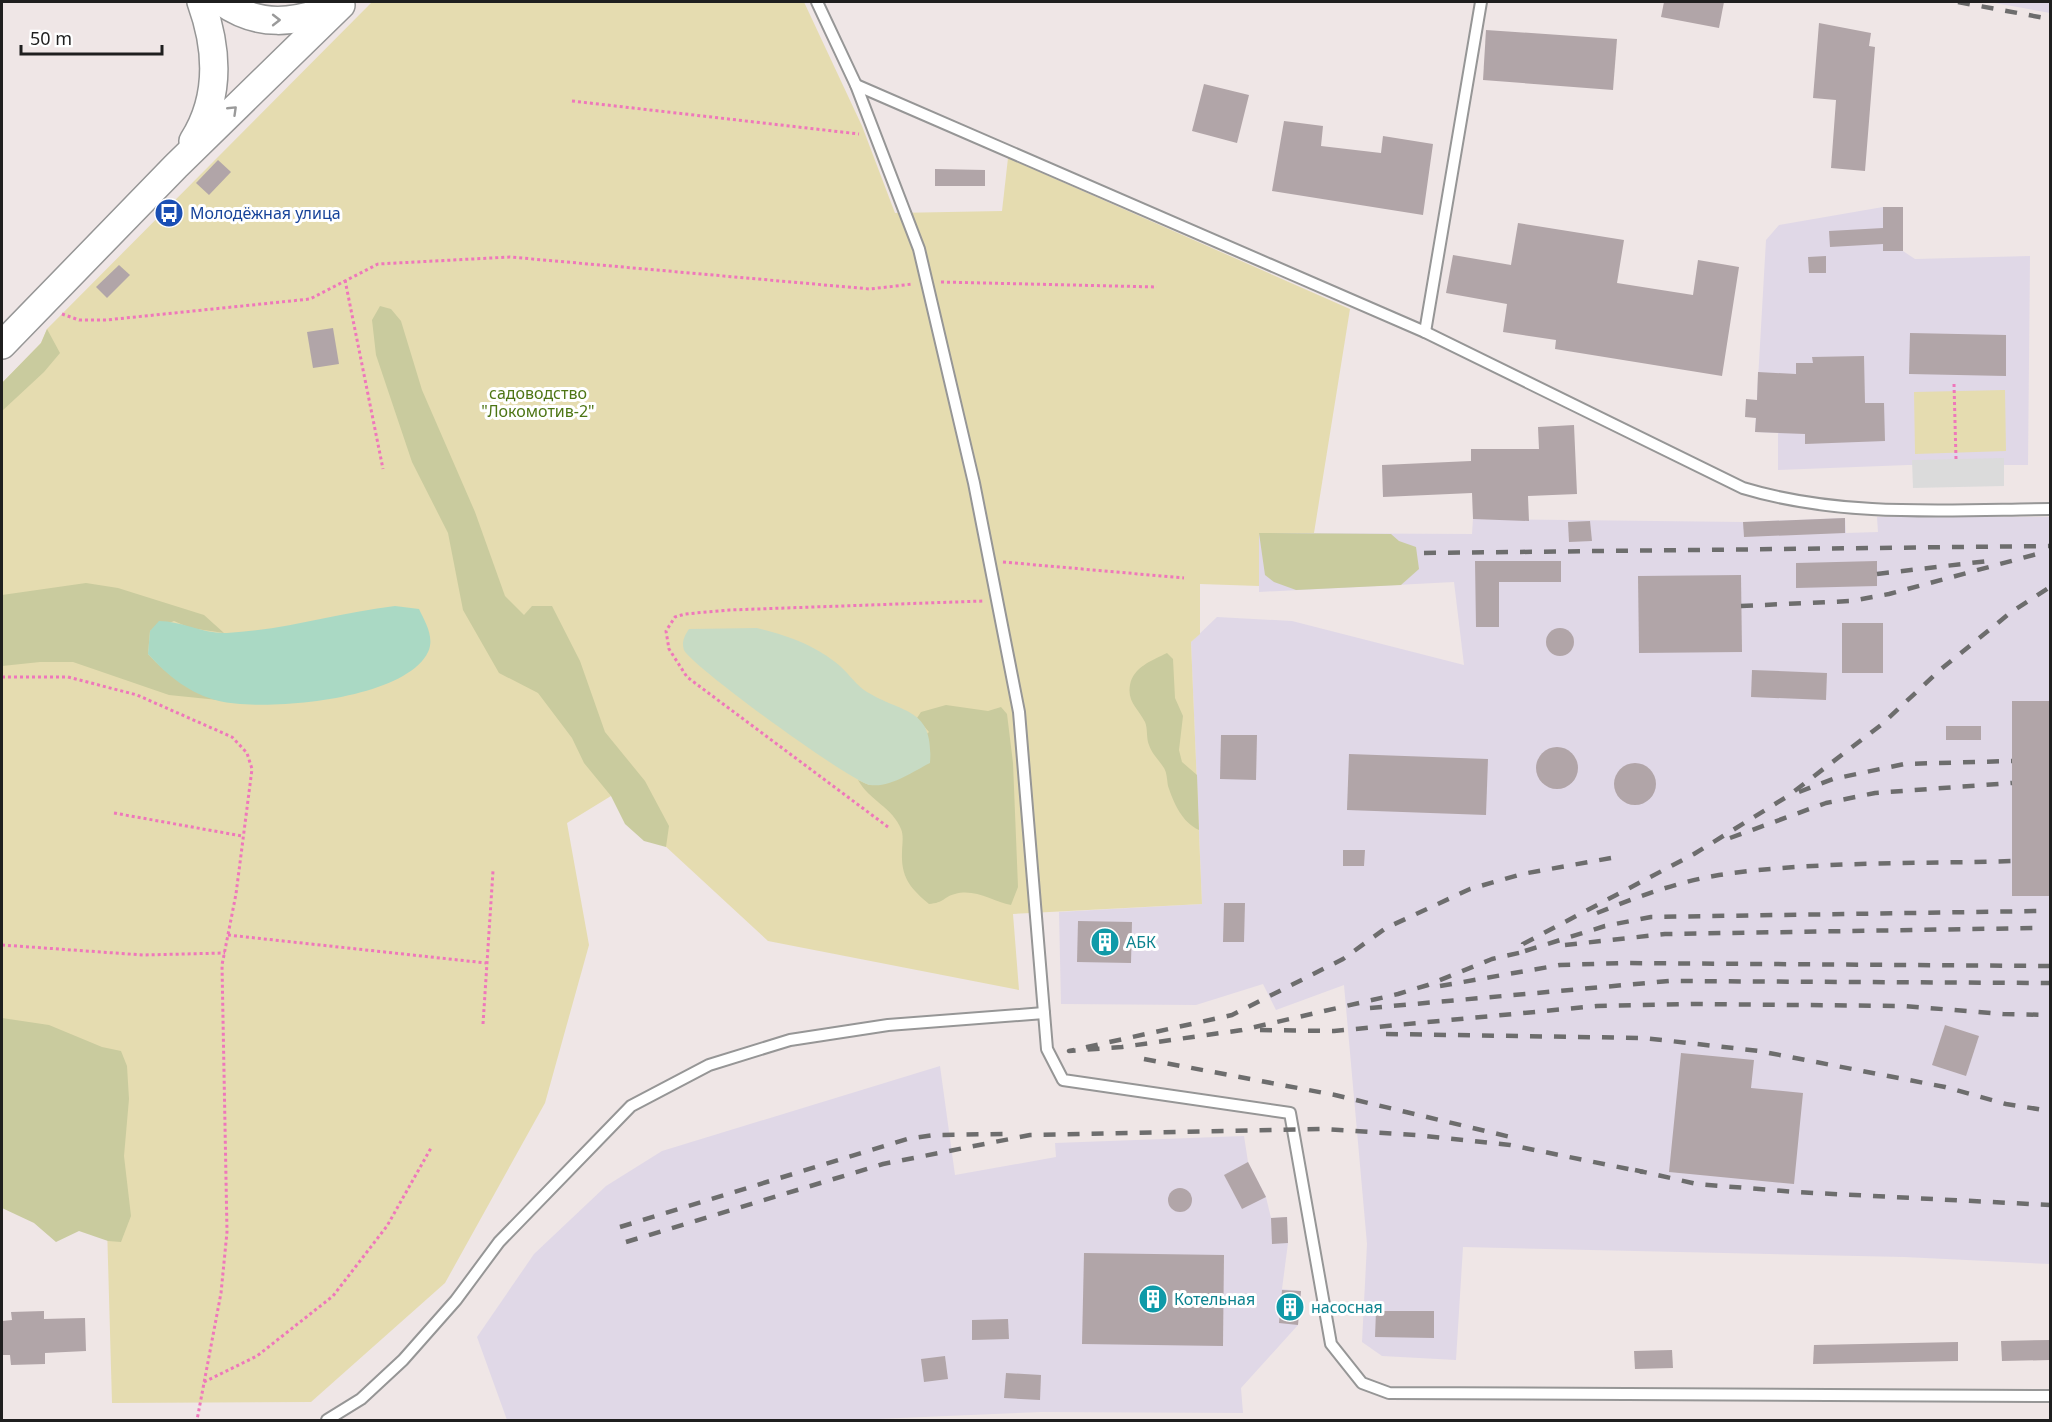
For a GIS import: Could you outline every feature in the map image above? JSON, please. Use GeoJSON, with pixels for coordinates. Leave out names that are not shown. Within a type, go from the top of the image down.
{"type":"FeatureCollection","features":[{"type":"Feature","properties":{"kind":"street"},"geometry":{"type":"LineString","coordinates":[[176,166],[197,134],[215,88],[213,43],[201,2]]}},
{"type":"Feature","properties":{"kind":"street"},"geometry":{"type":"LineString","coordinates":[[222,2],[233,9],[268,21],[305,19],[343,3]]}},
{"type":"Feature","properties":{"kind":"street"},"geometry":{"type":"LineString","coordinates":[[2,345],[176,166],[343,3]]}},
{"type":"Feature","properties":{"kind":"lane"},"geometry":{"type":"LineString","coordinates":[[817,2],[856,85],[919,249],[927,282],[989,561],[1019,712],[1047,1049],[1063,1080],[1290,1113],[1331,1344],[1362,1383],[1380,1390],[1401,1394],[2050,1396]]}},
{"type":"Feature","properties":{"kind":"lane"},"geometry":{"type":"LineString","coordinates":[[1425,332],[1481,2]]}},
{"type":"Feature","properties":{"kind":"lane"},"geometry":{"type":"LineString","coordinates":[[856,85],[1425,332],[1734,484],[1781,500],[1894,510],[2050,509]]}},
{"type":"Feature","properties":{"kind":"lane"},"geometry":{"type":"LineString","coordinates":[[327,1420],[362,1400],[404,1360],[456,1300],[499,1242],[631,1106],[709,1065],[790,1040],[888,1024],[1044,1013]]}},
{"type":"Feature","properties":{"kind":"path"},"geometry":{"type":"LineString","coordinates":[[572,101],[876,136]]}},
{"type":"Feature","properties":{"kind":"path"},"geometry":{"type":"LineString","coordinates":[[43,303],[57,313],[79,320],[106,320],[310,299],[378,264],[510,257],[870,289],[927,282],[1157,286]]}},
{"type":"Feature","properties":{"kind":"path"},"geometry":{"type":"LineString","coordinates":[[345,280],[382,469]]}},
{"type":"Feature","properties":{"kind":"path"},"geometry":{"type":"LineString","coordinates":[[1954,384],[1956,459]]}},
{"type":"Feature","properties":{"kind":"path"},"geometry":{"type":"LineString","coordinates":[[989,561],[1184,578]]}},
{"type":"Feature","properties":{"kind":"path"},"geometry":{"type":"LineString","coordinates":[[888,827],[687,677],[669,649],[666,631],[668,623],[675,617],[685,614],[729,610],[997,600]]}},
{"type":"Feature","properties":{"kind":"path"},"geometry":{"type":"LineString","coordinates":[[2,677],[68,677],[136,694],[232,737],[247,753],[252,769],[222,965],[227,1232],[221,1293],[197,1420]]}},
{"type":"Feature","properties":{"kind":"path"},"geometry":{"type":"LineString","coordinates":[[114,813],[242,836]]}},
{"type":"Feature","properties":{"kind":"path"},"geometry":{"type":"LineString","coordinates":[[483,1024],[493,872]]}},
{"type":"Feature","properties":{"kind":"path"},"geometry":{"type":"LineString","coordinates":[[228,935],[486,963]]}},
{"type":"Feature","properties":{"kind":"path"},"geometry":{"type":"LineString","coordinates":[[2,945],[143,955],[225,953]]}},
{"type":"Feature","properties":{"kind":"path"},"geometry":{"type":"LineString","coordinates":[[204,1382],[257,1356],[333,1296],[387,1226],[430,1148]]}},
{"type":"Feature","properties":{"kind":"shaded area"},"geometry":{"type":"Polygon","coordinates":[[[1989,2],[2050,2],[2050,13],[2023,8],[1989,2]]]}},
{"type":"Feature","properties":{"kind":"shaded area"},"geometry":{"type":"Polygon","coordinates":[[[1883,207],[1903,207],[1903,251],[1915,259],[2030,256],[2028,465],[1908,465],[1778,470],[1778,433],[1755,432],[1766,240],[1779,225],[1883,207]]]}},
{"type":"Feature","properties":{"kind":"shaded area"},"geometry":{"type":"Polygon","coordinates":[[[380,306],[391,309],[401,321],[422,390],[475,512],[505,596],[524,615],[532,606],[552,606],[580,661],[605,732],[645,781],[669,826],[666,847],[644,841],[625,824],[611,796],[584,763],[572,738],[538,693],[499,673],[463,610],[448,533],[412,462],[376,355],[372,320],[380,306]]]}},
{"type":"Feature","properties":{"kind":"shaded area"},"geometry":{"type":"Polygon","coordinates":[[[47,329],[60,353],[44,372],[2,411],[2,383],[41,343],[47,329]]]}},
{"type":"Feature","properties":{"kind":"shaded area"},"geometry":{"type":"Polygon","coordinates":[[[2004,458],[2004,486],[1913,488],[1912,460],[2004,458]]]}},
{"type":"Feature","properties":{"kind":"shaded area"},"geometry":{"type":"Polygon","coordinates":[[[1877,517],[2050,517],[2050,1264],[1904,1257],[1463,1247],[1456,1360],[1382,1356],[1362,1342],[1367,1244],[1344,985],[1276,1010],[1263,984],[1196,1005],[1061,1004],[1059,912],[1202,904],[1191,642],[1217,617],[1292,621],[1464,665],[1454,582],[1259,592],[1259,533],[1472,534],[1473,519],[1743,522],[1845,518],[1846,533],[1878,532],[1877,517]]]}},
{"type":"Feature","properties":{"kind":"shaded area"},"geometry":{"type":"Polygon","coordinates":[[[1259,533],[1391,534],[1399,541],[1416,547],[1419,569],[1401,585],[1296,590],[1274,582],[1265,575],[1259,533]]]}},
{"type":"Feature","properties":{"kind":"shaded area"},"geometry":{"type":"Polygon","coordinates":[[[86,583],[118,588],[204,615],[224,633],[190,628],[174,621],[150,631],[148,654],[180,682],[218,700],[169,695],[73,662],[40,662],[2,666],[2,595],[86,583]]]}},
{"type":"Feature","properties":{"kind":"shaded area"},"geometry":{"type":"Polygon","coordinates":[[[395,606],[419,609],[430,635],[428,652],[414,668],[392,681],[332,699],[268,705],[219,701],[189,689],[163,670],[148,654],[150,631],[159,621],[209,632],[227,633],[395,606]]]}},
{"type":"Feature","properties":{"kind":"shaded area"},"geometry":{"type":"Polygon","coordinates":[[[757,628],[791,638],[811,647],[840,666],[867,692],[914,715],[927,731],[930,763],[885,784],[870,785],[857,779],[741,699],[693,660],[683,647],[683,641],[689,629],[757,628]]]}},
{"type":"Feature","properties":{"kind":"shaded area"},"geometry":{"type":"Polygon","coordinates":[[[1167,653],[1173,659],[1175,698],[1183,716],[1179,750],[1182,762],[1197,775],[1199,830],[1183,817],[1176,806],[1168,786],[1165,770],[1149,745],[1145,722],[1134,705],[1129,691],[1132,679],[1139,669],[1167,653]]]}},
{"type":"Feature","properties":{"kind":"shaded area"},"geometry":{"type":"Polygon","coordinates":[[[946,705],[988,711],[1001,707],[1007,714],[1013,763],[1018,887],[1011,905],[970,893],[952,895],[929,904],[912,888],[905,876],[902,862],[902,835],[897,822],[858,780],[869,785],[929,732],[917,718],[921,712],[946,705]]]}},
{"type":"Feature","properties":{"kind":"shaded area"},"geometry":{"type":"Polygon","coordinates":[[[2,1018],[49,1025],[102,1047],[121,1051],[127,1066],[129,1099],[124,1156],[131,1216],[121,1242],[108,1241],[79,1231],[56,1242],[34,1223],[2,1208],[2,1018]]]}},
{"type":"Feature","properties":{"kind":"shaded area"},"geometry":{"type":"Polygon","coordinates":[[[940,1066],[955,1175],[1056,1157],[1055,1143],[1244,1136],[1248,1162],[1266,1197],[1271,1218],[1287,1217],[1288,1243],[1282,1289],[1301,1291],[1298,1325],[1241,1388],[1243,1413],[1041,1412],[853,1420],[507,1420],[477,1337],[534,1254],[606,1186],[662,1151],[940,1066]]]}},
{"type":"Feature","properties":{"kind":"green space","name":"садоводство \"Локомотив-2\""},"geometry":{"type":"Polygon","coordinates":[[[372,2],[804,2],[862,126],[895,213],[1002,211],[1008,158],[1350,309],[1314,533],[1259,533],[1259,586],[1200,584],[1200,634],[1191,642],[1202,904],[1013,914],[1019,990],[768,941],[611,796],[567,823],[589,945],[545,1103],[445,1283],[311,1402],[112,1403],[102,1048],[2,1031],[2,383],[41,343],[47,329],[372,2]]]}},
{"type":"Feature","properties":{"kind":"green space"},"geometry":{"type":"Polygon","coordinates":[[[2005,390],[2006,451],[1915,454],[1914,392],[2005,390]]]}},
{"type":"Feature","properties":{"kind":"building"},"geometry":{"type":"Polygon","coordinates":[[[1664,2],[1724,2],[1719,28],[1661,17],[1664,2]]]}},
{"type":"Feature","properties":{"kind":"building"},"geometry":{"type":"Polygon","coordinates":[[[1819,23],[1871,33],[1869,46],[1875,47],[1865,171],[1831,168],[1836,100],[1813,98],[1819,23]]]}},
{"type":"Feature","properties":{"kind":"building"},"geometry":{"type":"Polygon","coordinates":[[[1486,30],[1617,39],[1613,90],[1483,80],[1486,30]]]}},
{"type":"Feature","properties":{"kind":"building"},"geometry":{"type":"Polygon","coordinates":[[[1204,84],[1249,95],[1237,143],[1192,131],[1204,84]]]}},
{"type":"Feature","properties":{"kind":"building"},"geometry":{"type":"Polygon","coordinates":[[[1284,121],[1323,126],[1321,146],[1381,153],[1383,136],[1433,144],[1423,215],[1272,191],[1284,121]]]}},
{"type":"Feature","properties":{"kind":"building"},"geometry":{"type":"Polygon","coordinates":[[[218,160],[231,172],[209,195],[196,183],[218,160]]]}},
{"type":"Feature","properties":{"kind":"building"},"geometry":{"type":"Polygon","coordinates":[[[935,169],[985,170],[985,186],[935,186],[935,169]]]}},
{"type":"Feature","properties":{"kind":"building"},"geometry":{"type":"Polygon","coordinates":[[[1883,207],[1903,207],[1903,251],[1883,251],[1883,244],[1830,247],[1829,231],[1883,228],[1883,207]]]}},
{"type":"Feature","properties":{"kind":"building"},"geometry":{"type":"Polygon","coordinates":[[[1518,223],[1624,240],[1617,283],[1693,295],[1698,260],[1739,267],[1722,376],[1555,349],[1556,340],[1503,332],[1507,304],[1446,293],[1453,255],[1511,265],[1518,223]]]}},
{"type":"Feature","properties":{"kind":"building"},"geometry":{"type":"Polygon","coordinates":[[[1826,256],[1826,273],[1809,273],[1808,257],[1826,256]]]}},
{"type":"Feature","properties":{"kind":"building"},"geometry":{"type":"Polygon","coordinates":[[[119,265],[130,275],[107,298],[96,287],[119,265]]]}},
{"type":"Feature","properties":{"kind":"building"},"geometry":{"type":"Polygon","coordinates":[[[333,328],[339,364],[313,368],[307,332],[333,328]]]}},
{"type":"Feature","properties":{"kind":"building"},"geometry":{"type":"Polygon","coordinates":[[[1910,333],[2006,335],[2006,376],[1909,374],[1910,333]]]}},
{"type":"Feature","properties":{"kind":"building"},"geometry":{"type":"Polygon","coordinates":[[[1864,356],[1865,403],[1884,403],[1885,441],[1805,444],[1805,434],[1755,432],[1756,418],[1745,417],[1746,399],[1757,400],[1758,372],[1796,374],[1796,363],[1813,363],[1812,357],[1864,356]]]}},
{"type":"Feature","properties":{"kind":"building"},"geometry":{"type":"Polygon","coordinates":[[[1574,425],[1577,494],[1528,496],[1529,521],[1473,519],[1472,493],[1383,497],[1382,465],[1471,461],[1471,449],[1539,449],[1538,427],[1574,425]]]}},
{"type":"Feature","properties":{"kind":"building"},"geometry":{"type":"Polygon","coordinates":[[[1845,518],[1845,533],[1744,537],[1743,522],[1845,518]]]}},
{"type":"Feature","properties":{"kind":"building"},"geometry":{"type":"Polygon","coordinates":[[[1590,521],[1592,541],[1569,542],[1568,522],[1590,521]]]}},
{"type":"Feature","properties":{"kind":"building"},"geometry":{"type":"Polygon","coordinates":[[[1475,561],[1561,561],[1561,582],[1499,582],[1499,627],[1476,627],[1475,561]]]}},
{"type":"Feature","properties":{"kind":"building"},"geometry":{"type":"Polygon","coordinates":[[[1877,561],[1877,586],[1796,588],[1796,563],[1877,561]]]}},
{"type":"Feature","properties":{"kind":"building"},"geometry":{"type":"Polygon","coordinates":[[[1741,575],[1742,652],[1639,653],[1638,576],[1741,575]]]}},
{"type":"Feature","properties":{"kind":"building"},"geometry":{"type":"Polygon","coordinates":[[[1842,623],[1883,623],[1883,673],[1842,673],[1842,623]]]}},
{"type":"Feature","properties":{"kind":"building"},"geometry":{"type":"Polygon","coordinates":[[[1560,628],[1570,632],[1574,642],[1570,652],[1560,656],[1550,652],[1546,642],[1550,632],[1560,628]]]}},
{"type":"Feature","properties":{"kind":"building"},"geometry":{"type":"Polygon","coordinates":[[[1752,670],[1827,673],[1826,700],[1751,697],[1752,670]]]}},
{"type":"Feature","properties":{"kind":"building"},"geometry":{"type":"Polygon","coordinates":[[[2012,701],[2050,701],[2050,896],[2012,896],[2012,701]]]}},
{"type":"Feature","properties":{"kind":"building"},"geometry":{"type":"Polygon","coordinates":[[[1946,726],[1981,726],[1981,740],[1946,740],[1946,726]]]}},
{"type":"Feature","properties":{"kind":"building"},"geometry":{"type":"Polygon","coordinates":[[[1221,735],[1257,735],[1256,780],[1220,779],[1221,735]]]}},
{"type":"Feature","properties":{"kind":"building"},"geometry":{"type":"Polygon","coordinates":[[[1557,747],[1565,748],[1572,753],[1577,760],[1577,776],[1572,783],[1565,788],[1557,789],[1549,788],[1542,783],[1537,776],[1536,768],[1537,760],[1542,753],[1549,748],[1557,747]]]}},
{"type":"Feature","properties":{"kind":"building"},"geometry":{"type":"Polygon","coordinates":[[[1349,754],[1488,759],[1486,815],[1347,810],[1349,754]]]}},
{"type":"Feature","properties":{"kind":"building"},"geometry":{"type":"Polygon","coordinates":[[[1635,763],[1643,764],[1650,769],[1655,776],[1655,792],[1650,799],[1643,804],[1635,805],[1627,804],[1620,799],[1615,792],[1614,784],[1615,776],[1620,769],[1627,764],[1635,763]]]}},
{"type":"Feature","properties":{"kind":"building"},"geometry":{"type":"Polygon","coordinates":[[[1343,850],[1365,850],[1364,866],[1343,866],[1343,850]]]}},
{"type":"Feature","properties":{"kind":"building"},"geometry":{"type":"Polygon","coordinates":[[[1224,903],[1245,903],[1244,942],[1223,942],[1224,903]]]}},
{"type":"Feature","properties":{"kind":"building","name":"АБК"},"geometry":{"type":"Polygon","coordinates":[[[1078,921],[1132,922],[1131,963],[1077,962],[1078,921]]]}},
{"type":"Feature","properties":{"kind":"building"},"geometry":{"type":"Polygon","coordinates":[[[1945,1025],[1979,1036],[1966,1076],[1932,1065],[1945,1025]]]}},
{"type":"Feature","properties":{"kind":"building"},"geometry":{"type":"Polygon","coordinates":[[[1681,1053],[1754,1060],[1751,1088],[1803,1093],[1794,1184],[1669,1172],[1681,1053]]]}},
{"type":"Feature","properties":{"kind":"building"},"geometry":{"type":"Polygon","coordinates":[[[1248,1162],[1266,1197],[1242,1209],[1224,1175],[1248,1162]]]}},
{"type":"Feature","properties":{"kind":"building"},"geometry":{"type":"Polygon","coordinates":[[[1180,1188],[1185,1189],[1191,1195],[1191,1205],[1185,1211],[1180,1212],[1175,1211],[1169,1205],[1168,1200],[1169,1195],[1175,1189],[1180,1188]]]}},
{"type":"Feature","properties":{"kind":"building"},"geometry":{"type":"Polygon","coordinates":[[[1287,1217],[1288,1243],[1272,1244],[1271,1218],[1287,1217]]]}},
{"type":"Feature","properties":{"kind":"building","name":"Котельная"},"geometry":{"type":"Polygon","coordinates":[[[1084,1253],[1224,1255],[1223,1346],[1082,1344],[1084,1253]]]}},
{"type":"Feature","properties":{"kind":"building","name":"насосная"},"geometry":{"type":"Polygon","coordinates":[[[1282,1290],[1301,1291],[1298,1325],[1279,1323],[1282,1290]]]}},
{"type":"Feature","properties":{"kind":"building"},"geometry":{"type":"Polygon","coordinates":[[[44,1311],[44,1319],[85,1318],[86,1351],[45,1353],[45,1364],[11,1365],[10,1355],[2,1355],[2,1321],[12,1320],[11,1312],[44,1311]]]}},
{"type":"Feature","properties":{"kind":"building"},"geometry":{"type":"Polygon","coordinates":[[[1376,1311],[1434,1311],[1434,1338],[1375,1337],[1376,1311]]]}},
{"type":"Feature","properties":{"kind":"building"},"geometry":{"type":"Polygon","coordinates":[[[1008,1319],[1009,1339],[972,1340],[972,1320],[1008,1319]]]}},
{"type":"Feature","properties":{"kind":"building"},"geometry":{"type":"Polygon","coordinates":[[[2050,1340],[2050,1360],[2002,1361],[2001,1341],[2050,1340]]]}},
{"type":"Feature","properties":{"kind":"building"},"geometry":{"type":"Polygon","coordinates":[[[1958,1342],[1958,1361],[1813,1364],[1814,1345],[1958,1342]]]}},
{"type":"Feature","properties":{"kind":"building"},"geometry":{"type":"Polygon","coordinates":[[[1672,1350],[1673,1368],[1635,1369],[1634,1351],[1672,1350]]]}},
{"type":"Feature","properties":{"kind":"building"},"geometry":{"type":"Polygon","coordinates":[[[945,1356],[948,1379],[924,1382],[921,1359],[945,1356]]]}},
{"type":"Feature","properties":{"kind":"building"},"geometry":{"type":"Polygon","coordinates":[[[1006,1373],[1041,1375],[1040,1400],[1004,1398],[1006,1373]]]}},
{"type":"Feature","properties":{"kind":"railway"},"geometry":{"type":"LineString","coordinates":[[1958,2],[2050,19]]}},
{"type":"Feature","properties":{"kind":"railway"},"geometry":{"type":"LineString","coordinates":[[1424,553],[2050,546]]}},
{"type":"Feature","properties":{"kind":"railway"},"geometry":{"type":"LineString","coordinates":[[1741,606],[1851,601],[1889,594],[2037,554]]}},
{"type":"Feature","properties":{"kind":"railway"},"geometry":{"type":"LineString","coordinates":[[1877,574],[1988,561]]}},
{"type":"Feature","properties":{"kind":"railway"},"geometry":{"type":"LineString","coordinates":[[1611,858],[1522,874],[1470,889],[1386,928],[1343,959],[1232,1015],[1069,1051],[1122,1047],[1242,1030],[1398,994],[1428,985],[1492,959],[1523,952],[1523,944],[1694,854],[1788,796],[1881,725],[1940,670],[2010,613],[2050,587]]}},
{"type":"Feature","properties":{"kind":"railway"},"geometry":{"type":"LineString","coordinates":[[1799,792],[1833,779],[1904,764],[2012,761]]}},
{"type":"Feature","properties":{"kind":"railway"},"geometry":{"type":"LineString","coordinates":[[1730,838],[1826,803],[1875,793],[2012,783]]}},
{"type":"Feature","properties":{"kind":"railway"},"geometry":{"type":"LineString","coordinates":[[1597,913],[1672,886],[1719,875],[1828,865],[2012,861]]}},
{"type":"Feature","properties":{"kind":"railway"},"geometry":{"type":"LineString","coordinates":[[1525,951],[1605,926],[1651,917],[2038,911]]}},
{"type":"Feature","properties":{"kind":"railway"},"geometry":{"type":"LineString","coordinates":[[1565,945],[1665,934],[2036,928]]}},
{"type":"Feature","properties":{"kind":"railway"},"geometry":{"type":"LineString","coordinates":[[1440,986],[1560,965],[1623,963],[2050,966]]}},
{"type":"Feature","properties":{"kind":"railway"},"geometry":{"type":"LineString","coordinates":[[1370,1008],[1669,981],[2050,983]]}},
{"type":"Feature","properties":{"kind":"railway"},"geometry":{"type":"LineString","coordinates":[[1260,1030],[1334,1031],[1597,1006],[1691,1004],[1904,1006],[2003,1014],[2050,1015]]}},
{"type":"Feature","properties":{"kind":"railway"},"geometry":{"type":"LineString","coordinates":[[1386,1034],[1644,1038],[1759,1051],[1945,1087],[2006,1104],[2050,1111]]}},
{"type":"Feature","properties":{"kind":"railway"},"geometry":{"type":"LineString","coordinates":[[1144,1059],[1335,1095],[1519,1139]]}},
{"type":"Feature","properties":{"kind":"railway"},"geometry":{"type":"LineString","coordinates":[[626,1242],[883,1164],[1030,1135],[1323,1129],[1416,1135],[1510,1145],[1643,1172]]}},
{"type":"Feature","properties":{"kind":"railway"},"geometry":{"type":"LineString","coordinates":[[620,1227],[907,1139],[934,1135],[1003,1134]]}},
{"type":"Feature","properties":{"kind":"railway"},"geometry":{"type":"LineString","coordinates":[[1635,1170],[1697,1184],[1795,1192],[2050,1205]]}},
{"type":"Feature","properties":{"kind":"place","name":"Молодёжная улица"},"geometry":{"type":"Point","coordinates":[169,213]}},
{"type":"Feature","properties":{"kind":"place","name":"АБК"},"geometry":{"type":"Point","coordinates":[1105,942]}},
{"type":"Feature","properties":{"kind":"place","name":"Котельная"},"geometry":{"type":"Point","coordinates":[1153,1299]}},
{"type":"Feature","properties":{"kind":"place","name":"насосная"},"geometry":{"type":"Point","coordinates":[1290,1307]}}]}
